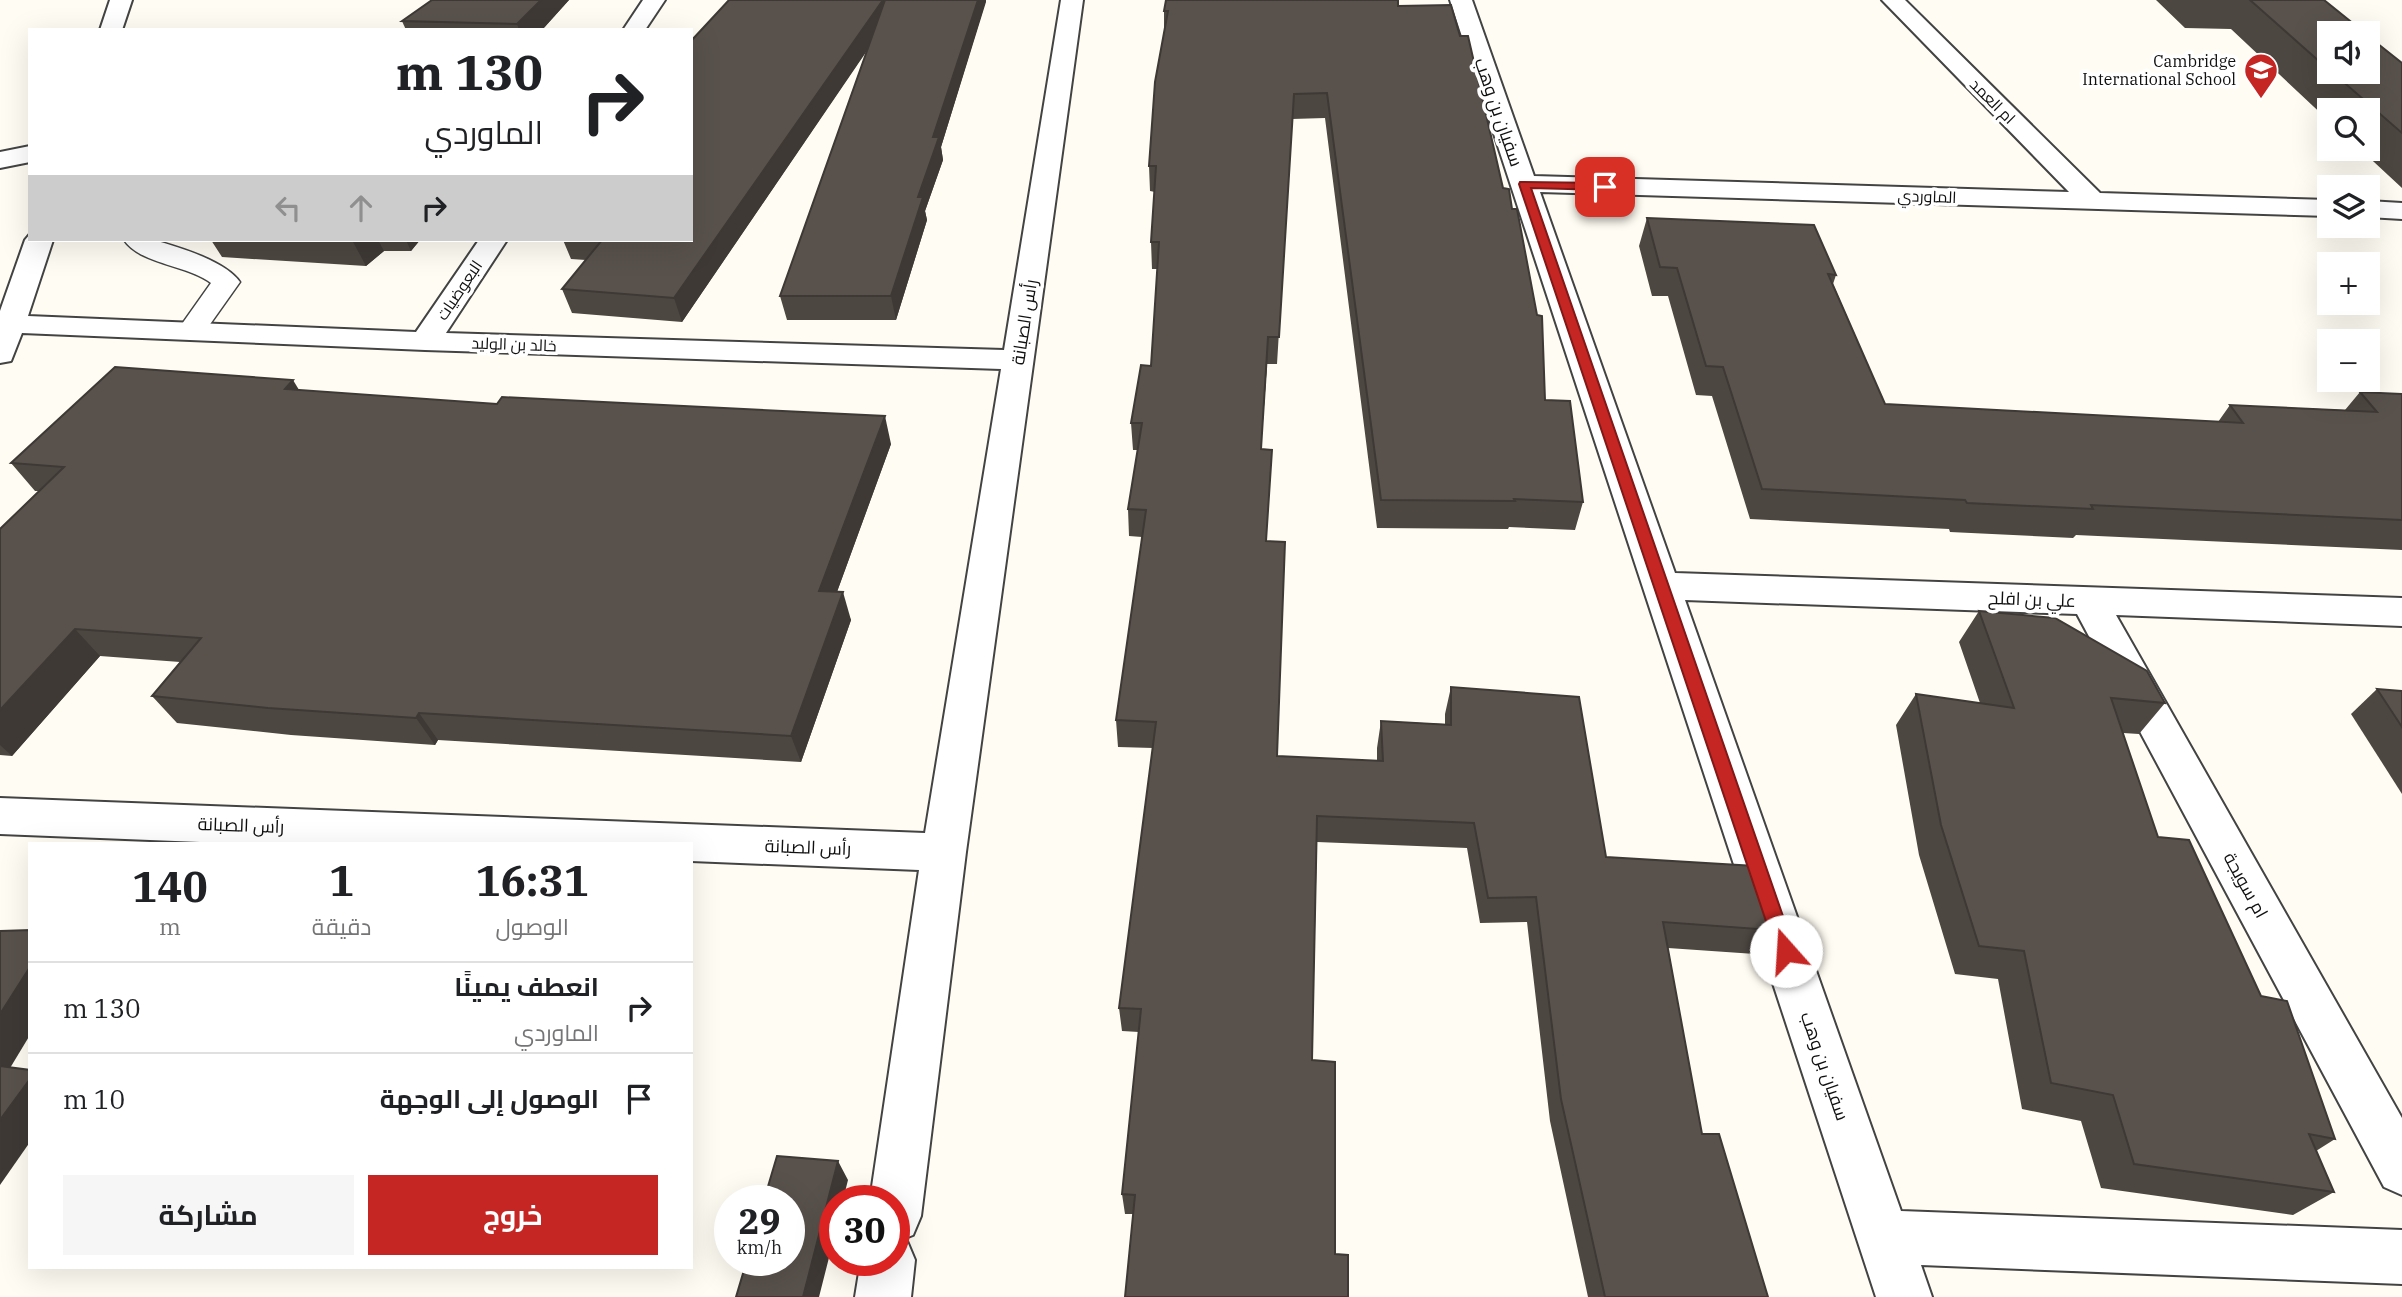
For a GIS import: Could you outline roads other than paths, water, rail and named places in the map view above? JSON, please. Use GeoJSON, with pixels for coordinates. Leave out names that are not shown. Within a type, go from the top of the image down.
{"type":"FeatureCollection","features":[{"type":"Feature","properties":{"kind":"street"},"geometry":{"type":"LineString","coordinates":[[112,28],[121,0]]}},
{"type":"Feature","properties":{"kind":"street"},"geometry":{"type":"LineString","coordinates":[[635,28],[654,0]]}},
{"type":"Feature","properties":{"kind":"street","name":"رأس الصبانة"},"geometry":{"type":"LineString","coordinates":[[898,1185],[944,852],[1072,0]]}},
{"type":"Feature","properties":{"kind":"street","name":"سفيان بن وهب"},"geometry":{"type":"LineString","coordinates":[[1461,0],[1903,1297]]}},
{"type":"Feature","properties":{"kind":"street","name":"ام العمد"},"geometry":{"type":"LineString","coordinates":[[1894,0],[2093,201]]}},
{"type":"Feature","properties":{"kind":"street"},"geometry":{"type":"LineString","coordinates":[[0,160],[28,154]]}},
{"type":"Feature","properties":{"kind":"street","name":"الماوردي"},"geometry":{"type":"LineString","coordinates":[[1524,184],[2317,208]]}},
{"type":"Feature","properties":{"kind":"street"},"geometry":{"type":"LineString","coordinates":[[2380,210],[2402,211]]}},
{"type":"Feature","properties":{"kind":"street"},"geometry":{"type":"LineString","coordinates":[[0,354],[38,242]]}},
{"type":"Feature","properties":{"kind":"street","name":"البعوضيات"},"geometry":{"type":"LineString","coordinates":[[425,341],[492,242]]}},
{"type":"Feature","properties":{"kind":"street","name":"خالد بن الوليد"},"geometry":{"type":"LineString","coordinates":[[10,324],[425,341],[1018,360]]}},
{"type":"Feature","properties":{"kind":"street","name":"علي بن افلح"},"geometry":{"type":"LineString","coordinates":[[1661,586],[2402,612]]}},
{"type":"Feature","properties":{"kind":"street","name":"ام سويجة"},"geometry":{"type":"LineString","coordinates":[[2089,601],[2402,1169]]}},
{"type":"Feature","properties":{"kind":"street","name":"رأس الصبانة"},"geometry":{"type":"LineString","coordinates":[[0,816],[682,842]]}},
{"type":"Feature","properties":{"kind":"street","name":"رأس الصبانة"},"geometry":{"type":"LineString","coordinates":[[693,842],[944,852]]}},
{"type":"Feature","properties":{"kind":"street"},"geometry":{"type":"LineString","coordinates":[[1883,1237],[2402,1257]]}},
{"type":"Feature","properties":{"kind":"street"},"geometry":{"type":"LineString","coordinates":[[883,1297],[886,1276]]}},
{"type":"Feature","properties":{"kind":"lane"},"geometry":{"type":"LineString","coordinates":[[141,242],[174,258],[218,272],[226,282],[191,331]]}},
{"type":"Feature","properties":{"kind":"place","name":"Cambridge International School"},"geometry":{"type":"Point","coordinates":[2261,100]}}]}
